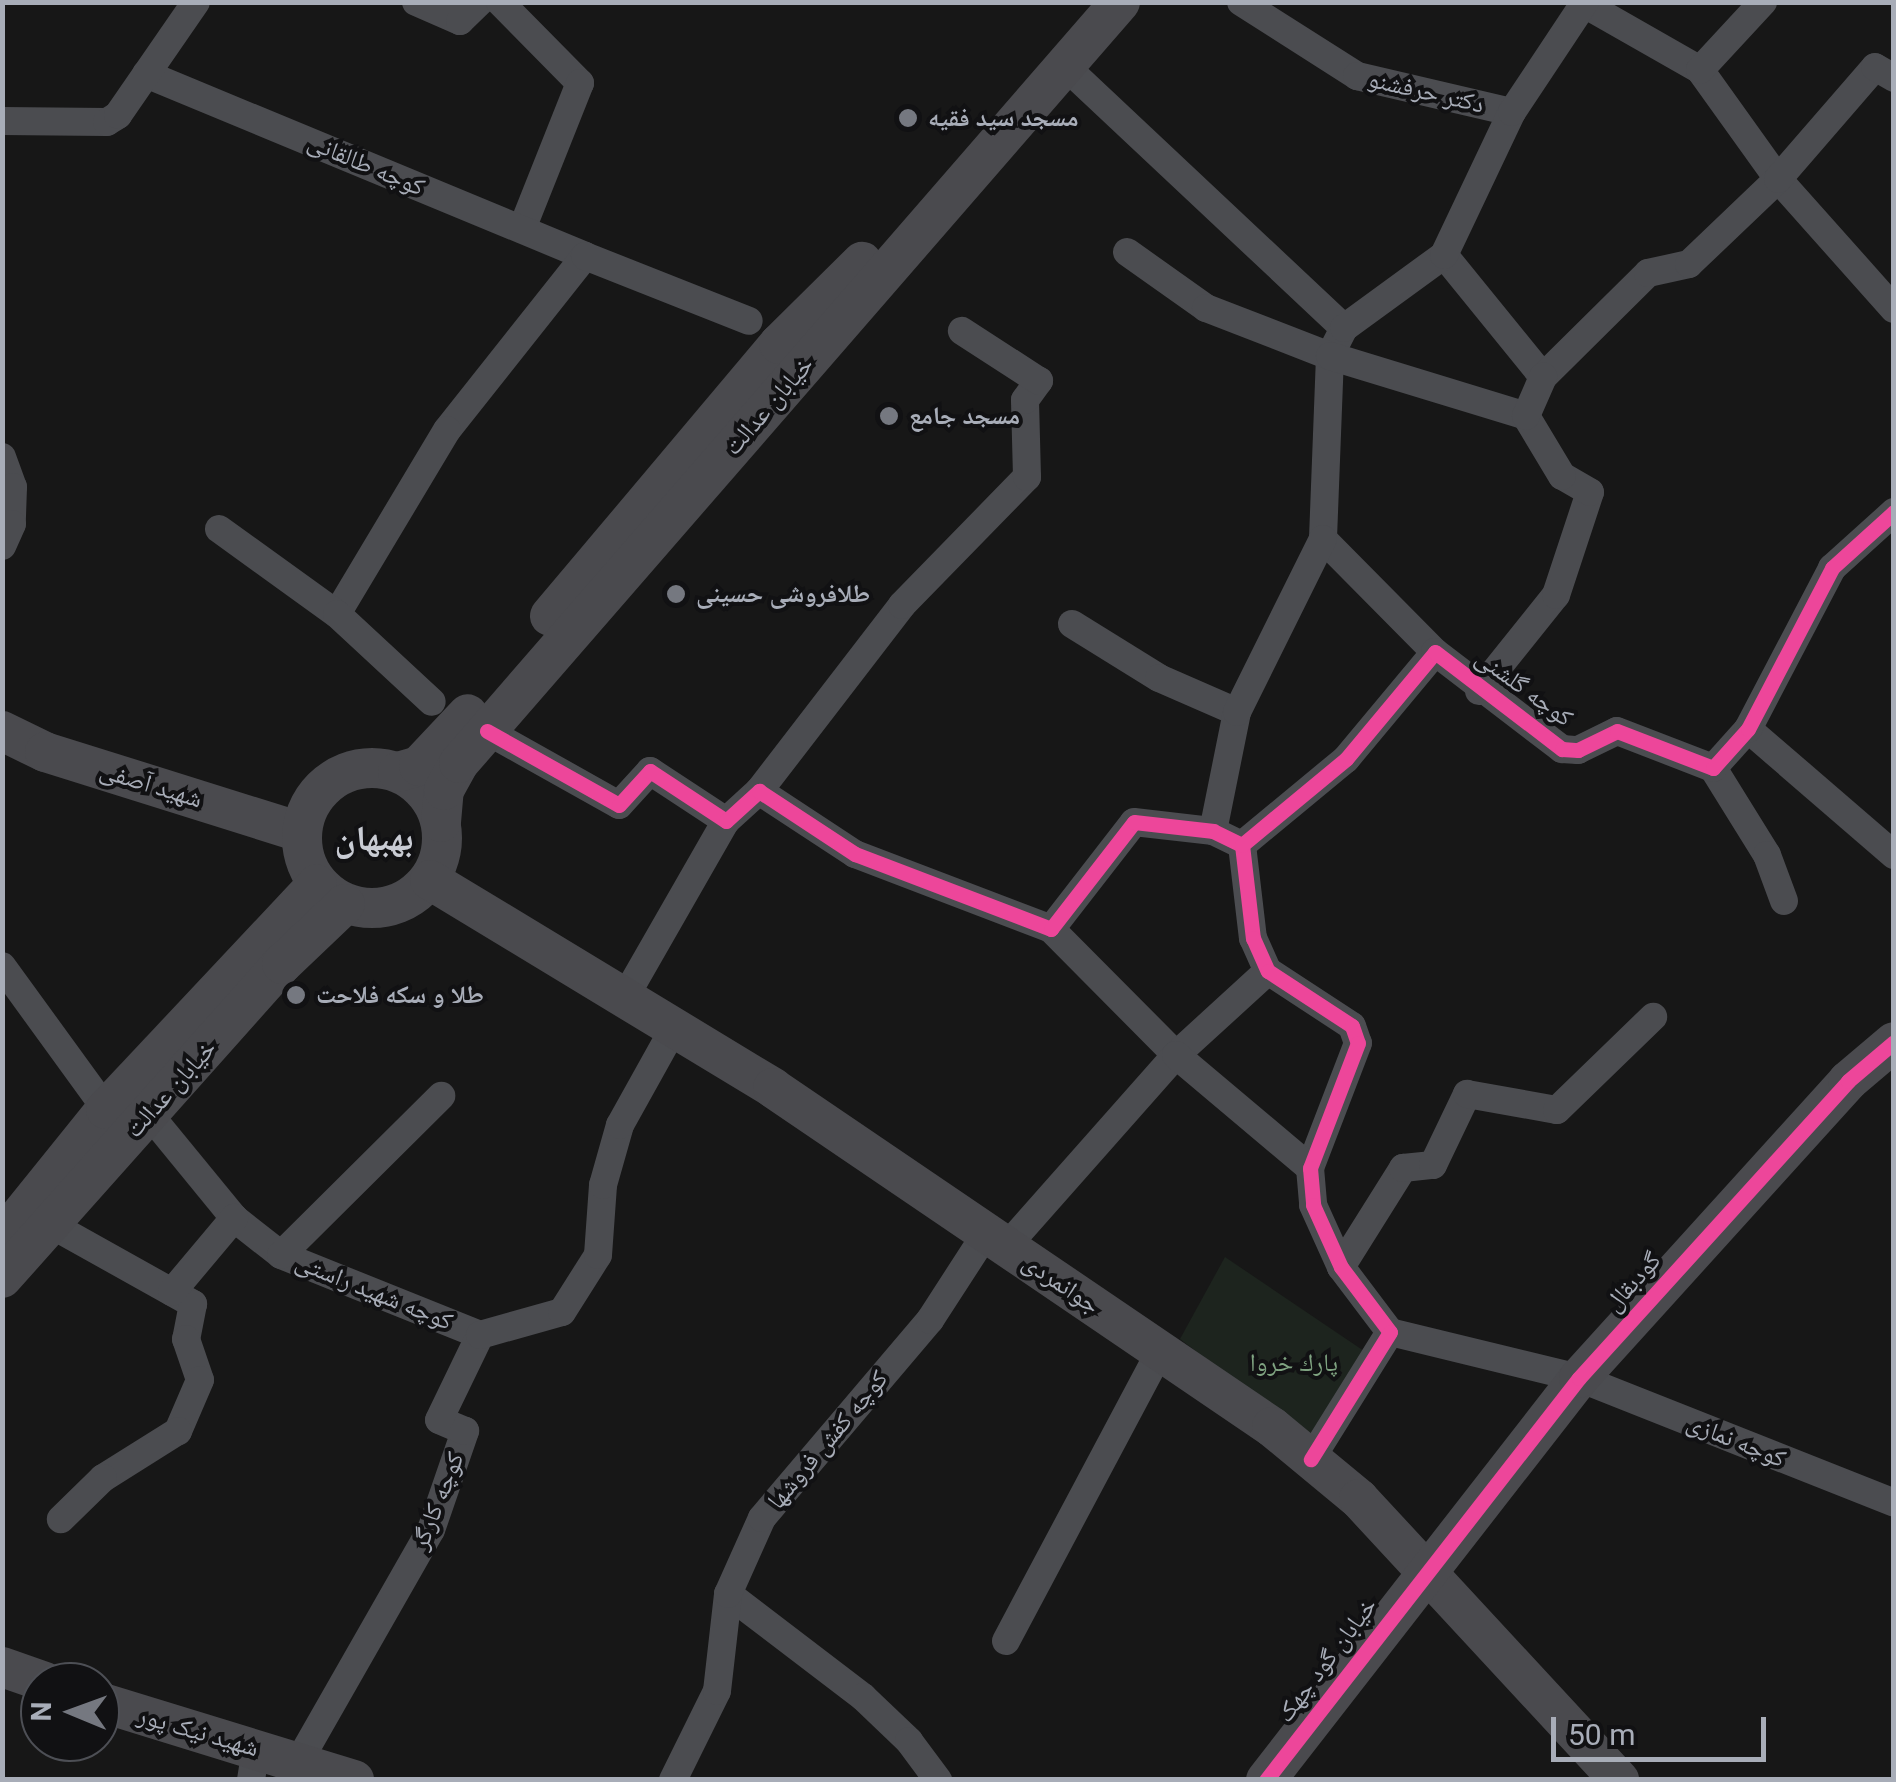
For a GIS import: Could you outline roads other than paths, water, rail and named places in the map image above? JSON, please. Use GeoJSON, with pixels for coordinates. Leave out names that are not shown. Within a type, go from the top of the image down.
{"type":"FeatureCollection","features":[{"type":"Feature","properties":{"kind":"main road","name":"خیابان عدالت"},"geometry":{"type":"LineString","coordinates":[[398,772],[438,749],[780,344],[906,217],[1096,2]]}},
{"type":"Feature","properties":{"kind":"main road","name":"خیابان عدالت"},"geometry":{"type":"LineString","coordinates":[[440,822],[444,790],[487,731],[1120,2]]}},
{"type":"Feature","properties":{"kind":"main road","name":"شهید آصفی"},"geometry":{"type":"LineString","coordinates":[[2,732],[45,752],[301,832]]}},
{"type":"Feature","properties":{"kind":"main road"},"geometry":{"type":"LineString","coordinates":[[376,767],[398,772],[417,784],[440,822],[443,842],[430,880],[391,906],[331,894],[301,832],[312,801],[334,778],[376,767]]}},
{"type":"Feature","properties":{"kind":"main road","name":"جوانمردی"},"geometry":{"type":"LineString","coordinates":[[430,880],[676,1026],[1161,1350],[1311,1459],[1360,1498],[1618,1780]]}},
{"type":"Feature","properties":{"kind":"main road","name":"خیابان عدالت"},"geometry":{"type":"LineString","coordinates":[[2,1238],[106,1109],[331,894]]}},
{"type":"Feature","properties":{"kind":"main road","name":"خیابان عدالت"},"geometry":{"type":"LineString","coordinates":[[2,1278],[149,1114],[331,894]]}},
{"type":"Feature","properties":{"kind":"main road","name":"گودبقال"},"geometry":{"type":"LineString","coordinates":[[1425,1569],[1580,1378],[1848,1081],[1894,1042]]}},
{"type":"Feature","properties":{"kind":"main road","name":"خیابان گود چهک"},"geometry":{"type":"LineString","coordinates":[[1266,1780],[1425,1569]]}},
{"type":"Feature","properties":{"kind":"main road","name":"شهید نیک پور"},"geometry":{"type":"LineString","coordinates":[[120,1710],[253,1764],[299,1761],[354,1780]]}},
{"type":"Feature","properties":{"kind":"street"},"geometry":{"type":"LineString","coordinates":[[2,121],[107,122],[196,2]]}},
{"type":"Feature","properties":{"kind":"street"},"geometry":{"type":"LineString","coordinates":[[416,2],[460,21],[480,2]]}},
{"type":"Feature","properties":{"kind":"street"},"geometry":{"type":"LineString","coordinates":[[500,2],[580,83],[522,230]]}},
{"type":"Feature","properties":{"kind":"street","name":"دکتر حرفشنو"},"geometry":{"type":"LineString","coordinates":[[1240,2],[1357,76],[1512,112]]}},
{"type":"Feature","properties":{"kind":"street"},"geometry":{"type":"LineString","coordinates":[[1700,70],[1763,2]]}},
{"type":"Feature","properties":{"kind":"street"},"geometry":{"type":"LineString","coordinates":[[1213,830],[1237,712],[1322,539],[1330,356],[1344,328],[1444,254],[1512,112],[1583,3],[1700,70],[1778,179],[1894,309]]}},
{"type":"Feature","properties":{"kind":"street"},"geometry":{"type":"LineString","coordinates":[[1065,66],[1344,328]]}},
{"type":"Feature","properties":{"kind":"street"},"geometry":{"type":"LineString","coordinates":[[1526,416],[1543,377],[1648,273],[1689,264],[1778,179],[1875,68],[1894,78]]}},
{"type":"Feature","properties":{"kind":"street","name":"کوچه طالقانی"},"geometry":{"type":"LineString","coordinates":[[146,74],[749,321]]}},
{"type":"Feature","properties":{"kind":"street"},"geometry":{"type":"LineString","coordinates":[[1127,252],[1206,308],[1330,356],[1526,416],[1562,476],[1590,492],[1556,594],[1480,691]]}},
{"type":"Feature","properties":{"kind":"street"},"geometry":{"type":"LineString","coordinates":[[1444,254],[1543,377]]}},
{"type":"Feature","properties":{"kind":"street"},"geometry":{"type":"LineString","coordinates":[[338,614],[448,430],[585,256]]}},
{"type":"Feature","properties":{"kind":"street"},"geometry":{"type":"LineString","coordinates":[[625,996],[726,821],[759,790],[902,604],[1027,477],[1025,400],[1038,381],[962,331]]}},
{"type":"Feature","properties":{"kind":"street"},"geometry":{"type":"LineString","coordinates":[[2,458],[13,487],[12,524],[2,546]]}},
{"type":"Feature","properties":{"kind":"street"},"geometry":{"type":"LineString","coordinates":[[1784,901],[1767,856],[1713,768],[1748,729],[1832,568],[1893,513]]}},
{"type":"Feature","properties":{"kind":"street"},"geometry":{"type":"LineString","coordinates":[[219,529],[338,614],[432,702]]}},
{"type":"Feature","properties":{"kind":"street"},"geometry":{"type":"LineString","coordinates":[[1322,539],[1436,652]]}},
{"type":"Feature","properties":{"kind":"street"},"geometry":{"type":"LineString","coordinates":[[1072,624],[1159,678],[1237,712]]}},
{"type":"Feature","properties":{"kind":"street","name":"کوچه گلشنی"},"geometry":{"type":"LineString","coordinates":[[1242,845],[1346,758],[1436,652],[1480,691],[1562,749],[1578,750],[1618,731],[1713,768]]}},
{"type":"Feature","properties":{"kind":"street"},"geometry":{"type":"LineString","coordinates":[[1748,729],[1894,855]]}},
{"type":"Feature","properties":{"kind":"street"},"geometry":{"type":"LineString","coordinates":[[487,731],[620,806],[650,772],[726,821]]}},
{"type":"Feature","properties":{"kind":"street"},"geometry":{"type":"LineString","coordinates":[[759,790],[854,854],[1051,929],[1176,1055],[1310,1168]]}},
{"type":"Feature","properties":{"kind":"street"},"geometry":{"type":"LineString","coordinates":[[1051,929],[1134,822],[1213,830],[1242,845],[1254,938],[1268,971],[1352,1026],[1358,1044],[1310,1168],[1313,1205],[1341,1268],[1390,1332],[1311,1459]]}},
{"type":"Feature","properties":{"kind":"street"},"geometry":{"type":"LineString","coordinates":[[2,966],[106,1109]]}},
{"type":"Feature","properties":{"kind":"street","name":"کوچه کفش فروشها"},"geometry":{"type":"LineString","coordinates":[[673,1780],[718,1691],[728,1594],[762,1518],[996,1240],[1176,1055],[1268,971]]}},
{"type":"Feature","properties":{"kind":"street"},"geometry":{"type":"LineString","coordinates":[[1341,1268],[1403,1168],[1433,1165],[1467,1094],[1557,1110],[1653,1017]]}},
{"type":"Feature","properties":{"kind":"street"},"geometry":{"type":"LineString","coordinates":[[480,1334],[562,1312],[598,1255],[603,1185],[620,1124],[676,1026]]}},
{"type":"Feature","properties":{"kind":"street"},"geometry":{"type":"LineString","coordinates":[[281,1256],[440,1096]]}},
{"type":"Feature","properties":{"kind":"street","name":"کوچه شهید راستی"},"geometry":{"type":"LineString","coordinates":[[149,1114],[234,1218],[281,1256],[480,1334]]}},
{"type":"Feature","properties":{"kind":"street"},"geometry":{"type":"LineString","coordinates":[[172,1292],[234,1218]]}},
{"type":"Feature","properties":{"kind":"street"},"geometry":{"type":"LineString","coordinates":[[50,1224],[172,1292],[196,1310],[186,1339],[200,1380],[178,1431],[103,1478],[61,1520]]}},
{"type":"Feature","properties":{"kind":"street","name":"کوچه نمازی"},"geometry":{"type":"LineString","coordinates":[[1390,1332],[1580,1378],[1894,1503]]}},
{"type":"Feature","properties":{"kind":"street","name":"کوچه کارگر"},"geometry":{"type":"LineString","coordinates":[[299,1761],[431,1530],[465,1431],[439,1420],[480,1334]]}},
{"type":"Feature","properties":{"kind":"street"},"geometry":{"type":"LineString","coordinates":[[1006,1641],[1161,1350]]}},
{"type":"Feature","properties":{"kind":"street"},"geometry":{"type":"LineString","coordinates":[[728,1594],[863,1697],[938,1780]]}},
{"type":"Feature","properties":{"kind":"place","name":"مسجد سید فقیه"},"geometry":{"type":"Point","coordinates":[908,118]}},
{"type":"Feature","properties":{"kind":"place","name":"مسجد جامع"},"geometry":{"type":"Point","coordinates":[889,416]}},
{"type":"Feature","properties":{"kind":"place","name":"طلافروشی حسینی"},"geometry":{"type":"Point","coordinates":[676,594]}},
{"type":"Feature","properties":{"kind":"place","name":"طلا و سکه فلاحت"},"geometry":{"type":"Point","coordinates":[296,995]}},
{"type":"Feature","properties":{"kind":"district","name":"بهبهان"},"geometry":{"type":"Point","coordinates":[374,839]}},
{"type":"Feature","properties":{"kind":"park label","name":"پارك خروا"},"geometry":{"type":"Point","coordinates":[1294,1363]}}]}
